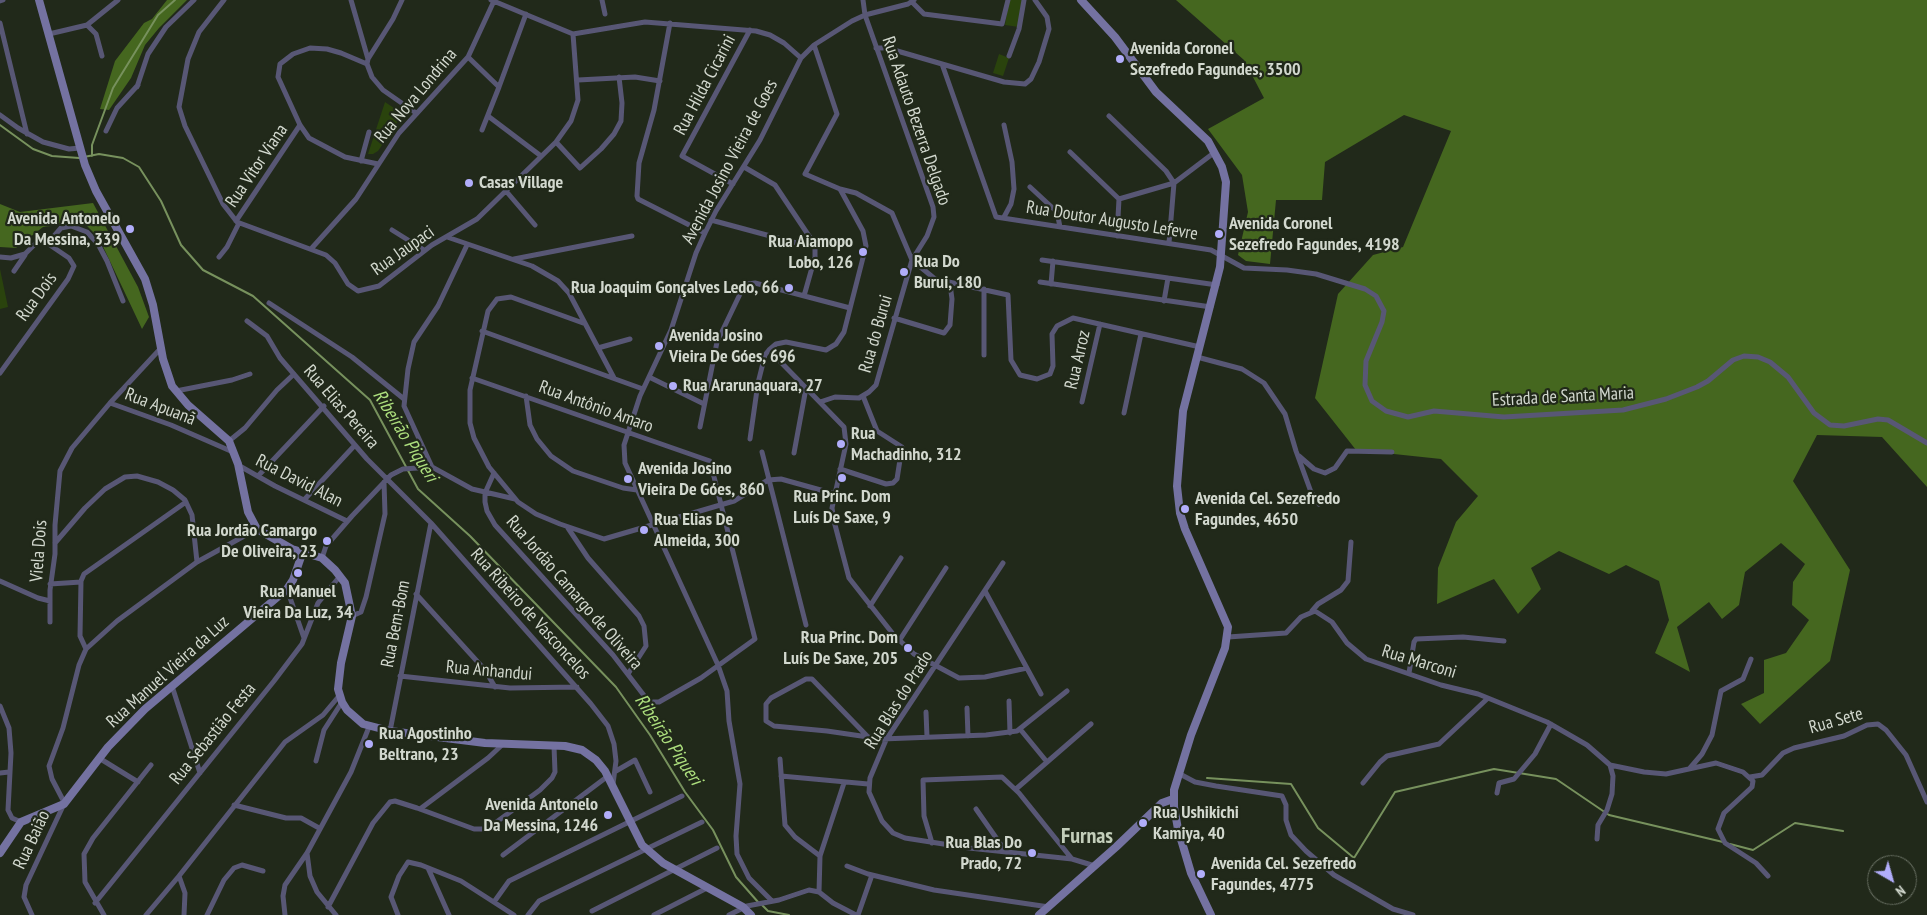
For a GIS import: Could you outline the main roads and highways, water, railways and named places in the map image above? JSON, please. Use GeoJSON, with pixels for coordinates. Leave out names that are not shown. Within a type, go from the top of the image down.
{"type":"FeatureCollection","features":[{"type":"Feature","properties":{"kind":"waterway"},"geometry":{"type":"LineString","coordinates":[[92,156],[92,145],[113,88],[158,15],[175,0]]}},
{"type":"Feature","properties":{"kind":"waterway","name":"Ribeirão Piqueri"},"geometry":{"type":"LineString","coordinates":[[0,125],[33,149],[52,156],[79,158]]}},
{"type":"Feature","properties":{"kind":"waterway","name":"Ribeirão Piqueri"},"geometry":{"type":"LineString","coordinates":[[84,157],[99,154],[123,158],[139,167],[161,201],[181,245],[203,270],[253,296],[370,400],[418,489],[470,536],[616,687],[650,735],[685,792],[713,830],[736,877],[758,902]]}},
{"type":"Feature","properties":{"kind":"waterway"},"geometry":{"type":"LineString","coordinates":[[1207,778],[1291,784],[1318,828],[1354,858],[1395,792],[1494,769],[1556,779],[1609,815],[1723,842]]}},
{"type":"Feature","properties":{"kind":"waterway"},"geometry":{"type":"LineString","coordinates":[[1730,844],[1753,850],[1795,823],[1843,831]]}},
{"type":"Feature","properties":{"kind":"waterway","name":"Ribeirão Piqueri"},"geometry":{"type":"LineString","coordinates":[[762,905],[768,911],[789,915]]}},
{"type":"Feature","properties":{"kind":"place","name":"Avenida Coronel Sezefredo Fagundes, 3500"},"geometry":{"type":"Point","coordinates":[1120,59]}},
{"type":"Feature","properties":{"kind":"place","name":"Casas Village"},"geometry":{"type":"Point","coordinates":[469,183]}},
{"type":"Feature","properties":{"kind":"place","name":"Avenida Antonelo Da Messina, 339"},"geometry":{"type":"Point","coordinates":[130,229]}},
{"type":"Feature","properties":{"kind":"place","name":"Avenida Coronel Sezefredo Fagundes, 4198"},"geometry":{"type":"Point","coordinates":[1219,234]}},
{"type":"Feature","properties":{"kind":"place","name":"Rua Aiamopo Lobo, 126"},"geometry":{"type":"Point","coordinates":[863,252]}},
{"type":"Feature","properties":{"kind":"place","name":"Rua Do Burui, 180"},"geometry":{"type":"Point","coordinates":[904,272]}},
{"type":"Feature","properties":{"kind":"place","name":"Rua Joaquim Gonçalves Ledo, 66"},"geometry":{"type":"Point","coordinates":[789,288]}},
{"type":"Feature","properties":{"kind":"place","name":"Avenida Josino Vieira De Góes, 696"},"geometry":{"type":"Point","coordinates":[659,346]}},
{"type":"Feature","properties":{"kind":"place","name":"Rua Ararunaquara, 27"},"geometry":{"type":"Point","coordinates":[673,386]}},
{"type":"Feature","properties":{"kind":"place","name":"Rua Machadinho, 312"},"geometry":{"type":"Point","coordinates":[841,444]}},
{"type":"Feature","properties":{"kind":"place","name":"Rua Princ. Dom Luís De Saxe, 9"},"geometry":{"type":"Point","coordinates":[842,478]}},
{"type":"Feature","properties":{"kind":"place","name":"Avenida Josino Vieira De Góes, 860"},"geometry":{"type":"Point","coordinates":[628,479]}},
{"type":"Feature","properties":{"kind":"place","name":"Avenida Cel. Sezefredo Fagundes, 4650"},"geometry":{"type":"Point","coordinates":[1185,509]}},
{"type":"Feature","properties":{"kind":"place","name":"Rua Elias De Almeida, 300"},"geometry":{"type":"Point","coordinates":[644,530]}},
{"type":"Feature","properties":{"kind":"place","name":"Rua Jordão Camargo De Oliveira, 23"},"geometry":{"type":"Point","coordinates":[327,541]}},
{"type":"Feature","properties":{"kind":"place","name":"Rua Manuel Vieira Da Luz, 34"},"geometry":{"type":"Point","coordinates":[298,573]}},
{"type":"Feature","properties":{"kind":"place","name":"Rua Princ. Dom Luís De Saxe, 205"},"geometry":{"type":"Point","coordinates":[908,648]}},
{"type":"Feature","properties":{"kind":"place","name":"Rua Agostinho Beltrano, 23"},"geometry":{"type":"Point","coordinates":[369,744]}},
{"type":"Feature","properties":{"kind":"place","name":"Avenida Antonelo Da Messina, 1246"},"geometry":{"type":"Point","coordinates":[608,815]}},
{"type":"Feature","properties":{"kind":"place","name":"Rua Ushikichi Kamiya, 40"},"geometry":{"type":"Point","coordinates":[1143,823]}},
{"type":"Feature","properties":{"kind":"place","name":"Rua Blas Do Prado, 72"},"geometry":{"type":"Point","coordinates":[1032,853]}},
{"type":"Feature","properties":{"kind":"place","name":"Avenida Cel. Sezefredo Fagundes, 4775"},"geometry":{"type":"Point","coordinates":[1201,874]}},
{"type":"Feature","properties":{"kind":"district","name":"Furnas"},"geometry":{"type":"Point","coordinates":[1087,837]}}]}
